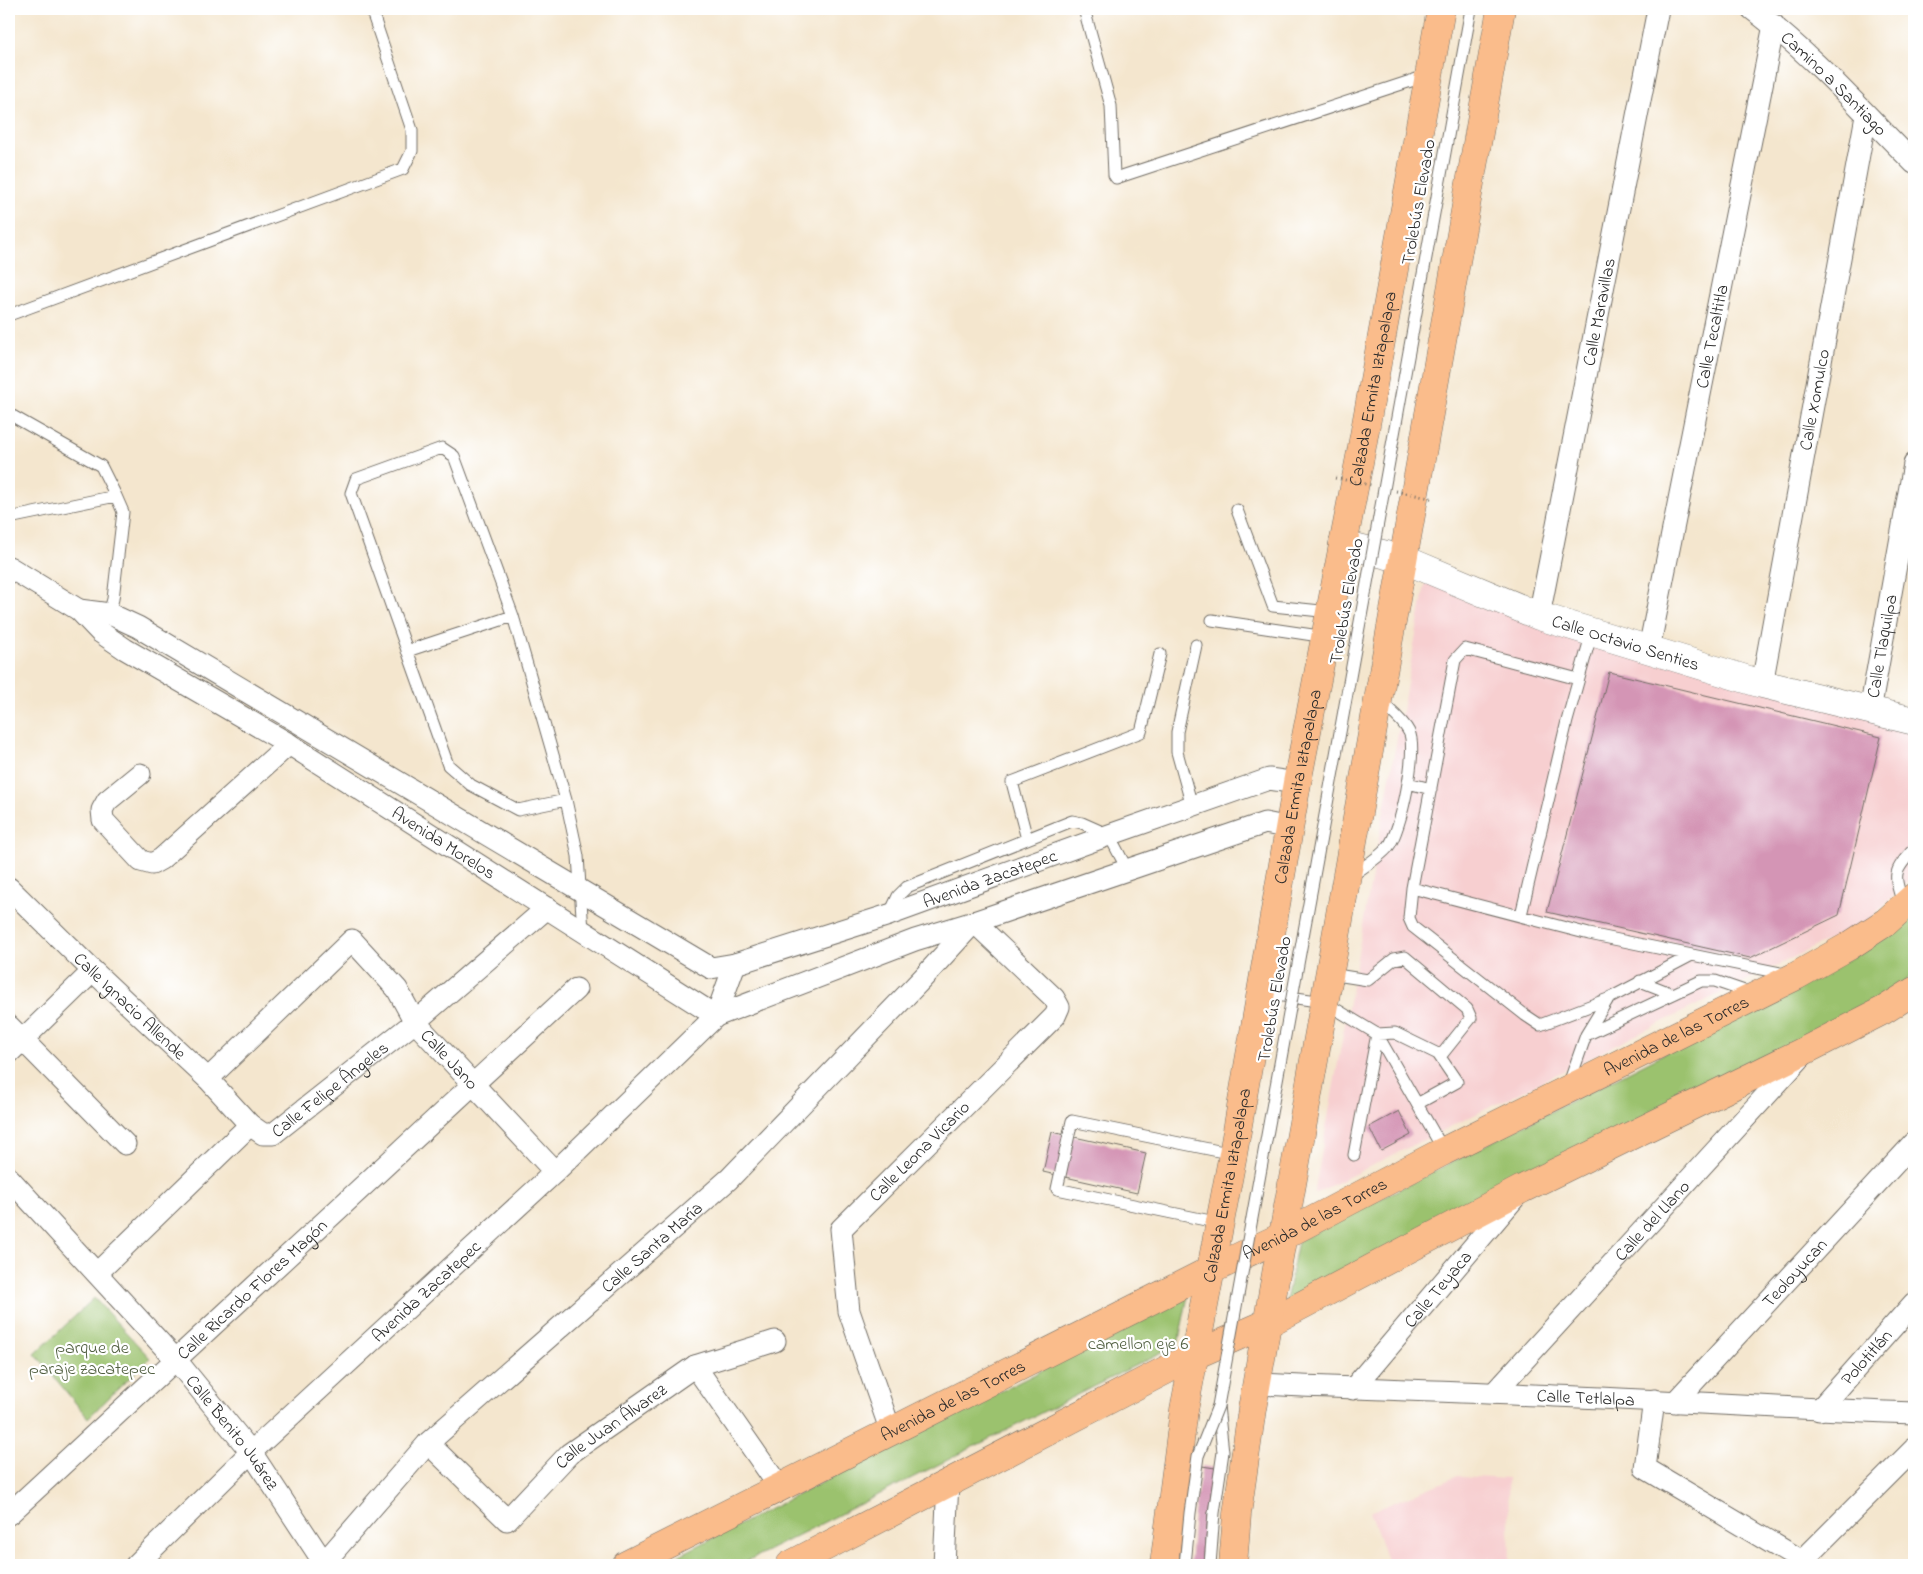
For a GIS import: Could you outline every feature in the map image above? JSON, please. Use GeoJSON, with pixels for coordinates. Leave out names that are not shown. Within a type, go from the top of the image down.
{"type":"FeatureCollection","features":[{"type":"Feature","properties":{"kind":"main road","name":"Calzada Ermita Iztapalapa"},"geometry":{"type":"LineString","coordinates":[[1164,1565],[1178,1444],[1262,993],[1297,783],[1361,452],[1441,9]]}},
{"type":"Feature","properties":{"kind":"main road"},"geometry":{"type":"LineString","coordinates":[[1233,1565],[1237,1514],[1257,1384],[1501,9]]}},
{"type":"Feature","properties":{"kind":"main road","name":"Avenida de las Torres"},"geometry":{"type":"LineString","coordinates":[[626,1565],[1211,1270],[1283,1236],[1444,1151],[1796,976],[1849,946],[1886,922],[1909,902]]}},
{"type":"Feature","properties":{"kind":"main road"},"geometry":{"type":"LineString","coordinates":[[790,1565],[1195,1354],[1268,1323],[1522,1189],[1810,1048],[1884,1010],[1914,990]]}},
{"type":"Feature","properties":{"kind":"street","name":"Calle Maravillas"},"geometry":{"type":"LineString","coordinates":[[1539,616],[1658,9]]}},
{"type":"Feature","properties":{"kind":"street","name":"Camino a Santiago"},"geometry":{"type":"LineString","coordinates":[[1752,9],[1774,25],[1816,62],[1866,116],[1914,162]]}},
{"type":"Feature","properties":{"kind":"street","name":"Calle Tecaltitla"},"geometry":{"type":"LineString","coordinates":[[1649,649],[1774,25]]}},
{"type":"Feature","properties":{"kind":"street","name":"Calle Xomulco"},"geometry":{"type":"LineString","coordinates":[[1762,684],[1866,116]]}},
{"type":"Feature","properties":{"kind":"street","name":"Calle Tlaquilpa"},"geometry":{"type":"LineString","coordinates":[[1870,711],[1914,464]]}},
{"type":"Feature","properties":{"kind":"street","name":"Calle Octavio Senties"},"geometry":{"type":"LineString","coordinates":[[1343,544],[1403,559],[1539,616],[1762,684],[1914,722]]}},
{"type":"Feature","properties":{"kind":"street","name":"Avenida Morelos"},"geometry":{"type":"LineString","coordinates":[[9,567],[79,610],[105,623],[168,675],[289,744],[716,1016]]}},
{"type":"Feature","properties":{"kind":"street","name":"Avenida Morelos"},"geometry":{"type":"LineString","coordinates":[[105,623],[138,627],[711,968],[735,964]]}},
{"type":"Feature","properties":{"kind":"street"},"geometry":{"type":"LineString","coordinates":[[168,675],[182,653]]}},
{"type":"Feature","properties":{"kind":"street"},"geometry":{"type":"LineString","coordinates":[[140,774],[107,801],[102,810],[102,820],[141,861],[152,864],[161,859],[289,744]]}},
{"type":"Feature","properties":{"kind":"street","name":"Avenida Zacatepec"},"geometry":{"type":"LineString","coordinates":[[716,1016],[735,964],[889,914],[1269,779],[1297,783]]}},
{"type":"Feature","properties":{"kind":"street","name":"Avenida Zacatepec"},"geometry":{"type":"LineString","coordinates":[[136,1565],[251,1452],[555,1172],[716,1016],[915,940],[974,922],[1265,823],[1290,828]]}},
{"type":"Feature","properties":{"kind":"street","name":"Calle Ignacio Allende"},"geometry":{"type":"LineString","coordinates":[[9,888],[93,971],[208,1079],[250,1125]]}},
{"type":"Feature","properties":{"kind":"street","name":"Calle Felipe Ángeles"},"geometry":{"type":"LineString","coordinates":[[97,1273],[250,1125],[263,1134],[273,1134],[414,1022],[547,908]]}},
{"type":"Feature","properties":{"kind":"street"},"geometry":{"type":"LineString","coordinates":[[889,914],[915,940],[926,948],[928,964],[922,978]]}},
{"type":"Feature","properties":{"kind":"street","name":"Calle Santa María"},"geometry":{"type":"LineString","coordinates":[[323,1564],[428,1443],[729,1179],[974,922]]}},
{"type":"Feature","properties":{"kind":"street","name":"Calle Leona Vicario"},"geometry":{"type":"LineString","coordinates":[[891,1432],[849,1311],[841,1229],[1055,1016],[1059,1007],[1054,998],[974,922]]}},
{"type":"Feature","properties":{"kind":"street","name":"Calle Jano"},"geometry":{"type":"LineString","coordinates":[[208,1079],[352,940],[397,989],[414,1022],[555,1172]]}},
{"type":"Feature","properties":{"kind":"street"},"geometry":{"type":"LineString","coordinates":[[93,971],[13,1039],[125,1144]]}},
{"type":"Feature","properties":{"kind":"street","name":"Calle Ricardo Flores Magón"},"geometry":{"type":"LineString","coordinates":[[9,1514],[576,989]]}},
{"type":"Feature","properties":{"kind":"street","name":"Calle del Llano"},"geometry":{"type":"LineString","coordinates":[[1494,1393],[1810,1048]]}},
{"type":"Feature","properties":{"kind":"street","name":"Teoloyucan"},"geometry":{"type":"LineString","coordinates":[[1675,1402],[1914,1143]]}},
{"type":"Feature","properties":{"kind":"street","name":"Calle Benito Juárez"},"geometry":{"type":"LineString","coordinates":[[9,1178],[176,1360],[251,1452],[323,1564]]}},
{"type":"Feature","properties":{"kind":"street","name":"Calle Teyaca"},"geometry":{"type":"LineString","coordinates":[[1353,1389],[1522,1189]]}},
{"type":"Feature","properties":{"kind":"street","name":"Polotitlán"},"geometry":{"type":"LineString","coordinates":[[1819,1410],[1914,1303]]}},
{"type":"Feature","properties":{"kind":"street"},"geometry":{"type":"LineString","coordinates":[[775,1341],[695,1366],[780,1488]]}},
{"type":"Feature","properties":{"kind":"street","name":"Calle Juan Álvarez"},"geometry":{"type":"LineString","coordinates":[[428,1443],[507,1520],[569,1454],[695,1366]]}},
{"type":"Feature","properties":{"kind":"street","name":"Calle Tetlalpa"},"geometry":{"type":"LineString","coordinates":[[1257,1384],[1654,1400],[1819,1410],[1914,1413]]}},
{"type":"Feature","properties":{"kind":"street"},"geometry":{"type":"LineString","coordinates":[[1654,1400],[1645,1468],[1802,1561],[1913,1452]]}},
{"type":"Feature","properties":{"kind":"street"},"geometry":{"type":"LineString","coordinates":[[944,1565],[948,1482]]}},
{"type":"Feature","properties":{"kind":"lane"},"geometry":{"type":"LineString","coordinates":[[9,315],[403,169],[412,151],[412,130],[371,9]]}},
{"type":"Feature","properties":{"kind":"lane"},"geometry":{"type":"LineString","coordinates":[[1084,9],[1111,106],[1114,175],[1116,178],[1428,75]]}},
{"type":"Feature","properties":{"kind":"lane","name":"Trolebús Elevado"},"geometry":{"type":"LineString","coordinates":[[1185,1565],[1198,1456],[1218,1406],[1471,9]]}},
{"type":"Feature","properties":{"kind":"lane"},"geometry":{"type":"LineString","coordinates":[[9,414],[101,466],[116,496],[122,512],[105,623]]}},
{"type":"Feature","properties":{"kind":"lane"},"geometry":{"type":"LineString","coordinates":[[566,800],[518,810],[472,785],[448,765],[351,493],[356,480],[442,448],[454,456],[513,616],[566,800],[578,856],[583,932]]}},
{"type":"Feature","properties":{"kind":"lane"},"geometry":{"type":"LineString","coordinates":[[9,518],[116,496]]}},
{"type":"Feature","properties":{"kind":"lane"},"geometry":{"type":"LineString","coordinates":[[1237,510],[1273,606],[1328,625]]}},
{"type":"Feature","properties":{"kind":"lane"},"geometry":{"type":"LineString","coordinates":[[407,651],[513,616]]}},
{"type":"Feature","properties":{"kind":"lane"},"geometry":{"type":"LineString","coordinates":[[1212,620],[1328,625]]}},
{"type":"Feature","properties":{"kind":"lane"},"geometry":{"type":"LineString","coordinates":[[1522,916],[1567,721],[1592,632]]}},
{"type":"Feature","properties":{"kind":"lane"},"geometry":{"type":"LineString","coordinates":[[1192,806],[1177,752],[1177,732],[1196,645]]}},
{"type":"Feature","properties":{"kind":"lane"},"geometry":{"type":"LineString","coordinates":[[1578,679],[1465,649],[1455,660],[1412,888],[1409,918],[1413,927],[1540,1025],[1608,999],[1692,955]]}},
{"type":"Feature","properties":{"kind":"lane"},"geometry":{"type":"LineString","coordinates":[[1027,840],[1012,782],[1141,732],[1160,654]]}},
{"type":"Feature","properties":{"kind":"lane"},"geometry":{"type":"LineString","coordinates":[[1346,880],[1388,848],[1397,832],[1408,783],[1412,739],[1409,730],[1378,698]]}},
{"type":"Feature","properties":{"kind":"lane"},"geometry":{"type":"LineString","coordinates":[[1408,783],[1432,789]]}},
{"type":"Feature","properties":{"kind":"lane"},"geometry":{"type":"LineString","coordinates":[[889,914],[898,896],[907,887],[1072,821],[1082,823],[1109,835],[1127,869]]}},
{"type":"Feature","properties":{"kind":"lane"},"geometry":{"type":"LineString","coordinates":[[1909,902],[1896,880],[1899,865],[1914,849]]}},
{"type":"Feature","properties":{"kind":"lane"},"geometry":{"type":"LineString","coordinates":[[1412,888],[1589,934],[1796,976]]}},
{"type":"Feature","properties":{"kind":"lane"},"geometry":{"type":"LineString","coordinates":[[1330,974],[1368,980],[1394,959],[1405,956],[1467,1009],[1471,1018],[1443,1053],[1438,1054]]}},
{"type":"Feature","properties":{"kind":"lane"},"geometry":{"type":"LineString","coordinates":[[1640,981],[1673,994]]}},
{"type":"Feature","properties":{"kind":"lane"},"geometry":{"type":"LineString","coordinates":[[1586,1035],[1700,981],[1715,981],[1757,995]]}},
{"type":"Feature","properties":{"kind":"lane"},"geometry":{"type":"LineString","coordinates":[[1262,993],[1324,1002],[1377,1034],[1444,1151]]}},
{"type":"Feature","properties":{"kind":"lane"},"geometry":{"type":"LineString","coordinates":[[1567,1090],[1586,1035],[1608,999]]}},
{"type":"Feature","properties":{"kind":"lane"},"geometry":{"type":"LineString","coordinates":[[1377,1034],[1395,1033],[1438,1054],[1457,1082],[1416,1104]]}},
{"type":"Feature","properties":{"kind":"lane"},"geometry":{"type":"LineString","coordinates":[[1354,1155],[1377,1034]]}},
{"type":"Feature","properties":{"kind":"lane"},"geometry":{"type":"LineString","coordinates":[[1220,1223],[1057,1189],[1072,1121],[1233,1154]]}},
{"type":"Feature","properties":{"kind":"lane","name":"Trolebús Elevado"},"geometry":{"type":"LineString","coordinates":[[1210,1565],[1214,1514],[1223,1452],[1218,1406]]}},
{"type":"Feature","properties":{"kind":"shaded area"},"geometry":{"type":"Polygon","coordinates":[[[1426,579],[1914,730],[1914,875],[1869,920],[1314,1194],[1426,579]]]}},
{"type":"Feature","properties":{"kind":"shaded area"},"geometry":{"type":"Polygon","coordinates":[[[1458,1476],[1508,1479],[1510,1565],[1389,1565],[1370,1512],[1458,1476]]]}},
{"type":"Feature","properties":{"kind":"green space"},"geometry":{"type":"Polygon","coordinates":[[[1914,906],[1914,973],[1896,990],[1286,1301],[1298,1241],[1872,947],[1914,906]]]}},
{"type":"Feature","properties":{"kind":"green space","name":"camellon eje 6"},"geometry":{"type":"Polygon","coordinates":[[[1188,1296],[1178,1344],[739,1565],[660,1565],[1188,1296]]]}},
{"type":"Feature","properties":{"kind":"green space","name":"parque de paraje zacatepec"},"geometry":{"type":"Polygon","coordinates":[[[94,1298],[150,1358],[88,1418],[35,1354],[94,1298]]]}},
{"type":"Feature","properties":{"kind":"building"},"geometry":{"type":"Polygon","coordinates":[[[1609,672],[1881,737],[1839,915],[1750,958],[1547,912],[1609,672]]]}},
{"type":"Feature","properties":{"kind":"building"},"geometry":{"type":"Polygon","coordinates":[[[1399,1111],[1411,1135],[1381,1151],[1369,1127],[1399,1111]]]}},
{"type":"Feature","properties":{"kind":"building"},"geometry":{"type":"Polygon","coordinates":[[[1052,1132],[1146,1153],[1137,1193],[1043,1172],[1052,1132]]]}},
{"type":"Feature","properties":{"kind":"building"},"geometry":{"type":"Polygon","coordinates":[[[1202,1466],[1215,1468],[1208,1513],[1204,1565],[1190,1565],[1194,1513],[1202,1466]]]}}]}
